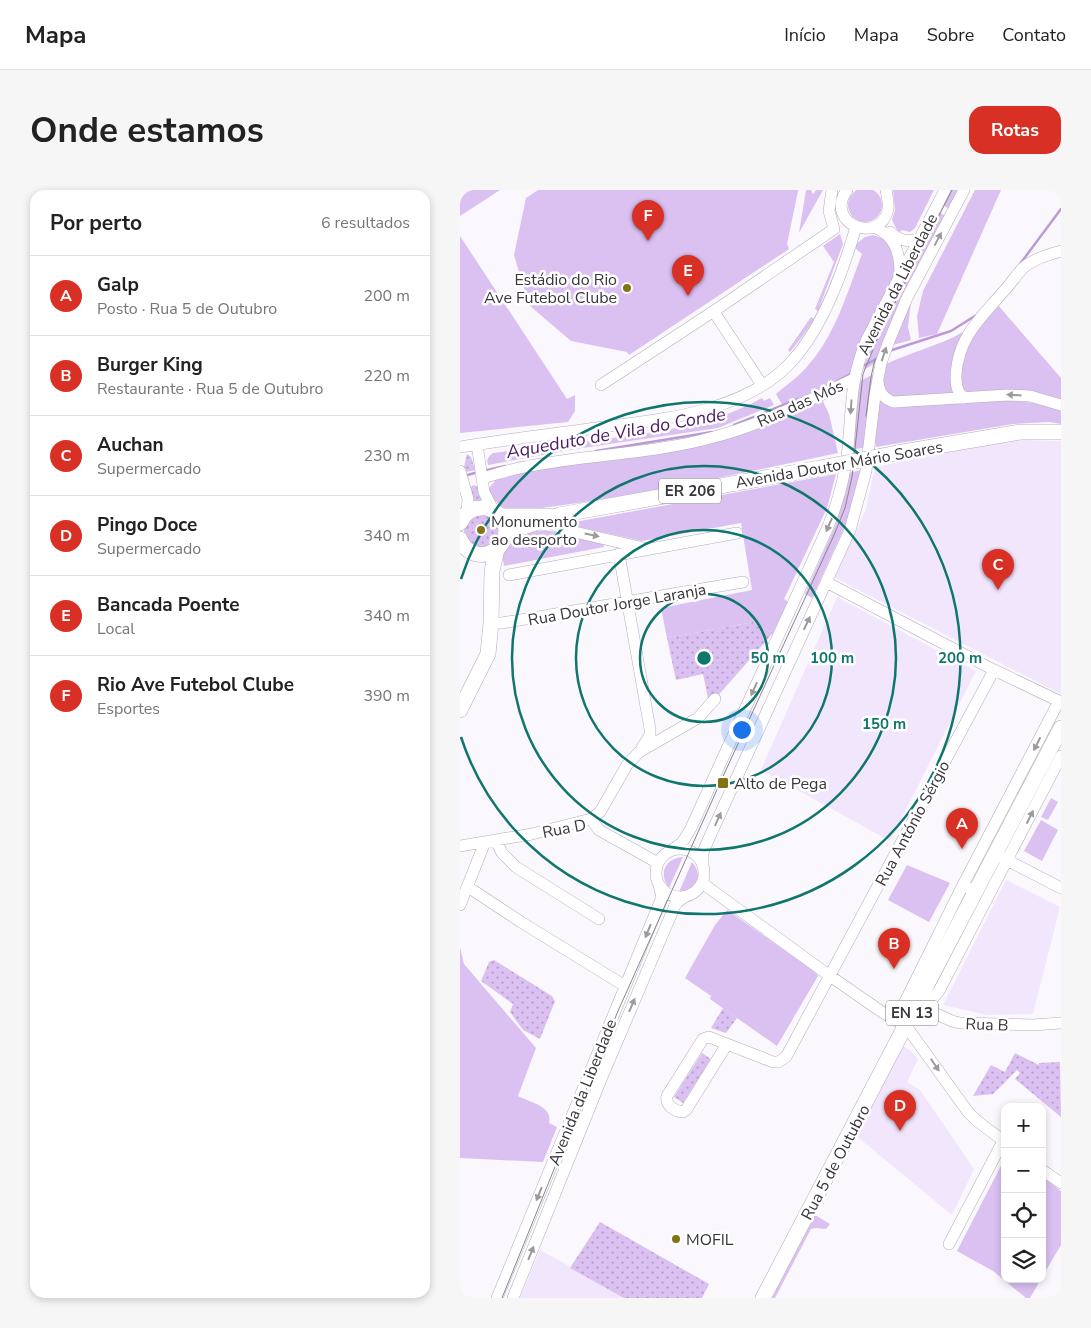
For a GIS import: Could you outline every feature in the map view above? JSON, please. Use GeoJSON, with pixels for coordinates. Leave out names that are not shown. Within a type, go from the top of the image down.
{"type":"FeatureCollection","features":[{"type":"Feature","properties":{"kind":"main road","name":"Avenida Doutor Mário Soares"},"geometry":{"type":"LineString","coordinates":[[506,533],[552,518],[897,453],[1020,432],[1061,432]]}},
{"type":"Feature","properties":{"kind":"main road","name":"ER 206"},"geometry":{"type":"LineString","coordinates":[[463,518],[479,508],[496,513]]}},
{"type":"Feature","properties":{"kind":"main road","name":"Avenida Doutor Mário Soares"},"geometry":{"type":"LineString","coordinates":[[496,513],[552,518]]}},
{"type":"Feature","properties":{"kind":"main road"},"geometry":{"type":"LineString","coordinates":[[460,710],[488,654],[491,623],[492,571],[497,549],[506,533],[503,521],[496,513]]}},
{"type":"Feature","properties":{"kind":"main road"},"geometry":{"type":"LineString","coordinates":[[461,544],[474,554],[480,555],[497,549]]}},
{"type":"Feature","properties":{"kind":"main road"},"geometry":{"type":"LineString","coordinates":[[480,555],[492,571]]}},
{"type":"Feature","properties":{"kind":"main road","name":"Rua 5 de Outubro"},"geometry":{"type":"LineString","coordinates":[[763,1298],[901,1023],[920,1007],[969,888],[1001,857],[997,836],[1061,728]]}},
{"type":"Feature","properties":{"kind":"street"},"geometry":{"type":"LineString","coordinates":[[601,385],[714,312],[834,229],[829,211],[832,190]]}},
{"type":"Feature","properties":{"kind":"street"},"geometry":{"type":"LineString","coordinates":[[847,190],[841,202],[842,210],[849,223],[862,228],[874,227],[881,223],[886,216]]}},
{"type":"Feature","properties":{"kind":"street","name":"Avenida da Liberdade"},"geometry":{"type":"LineString","coordinates":[[674,849],[682,843],[691,828],[838,503],[848,450],[850,403],[859,358],[945,190]]}},
{"type":"Feature","properties":{"kind":"street","name":"Avenida da Liberdade"},"geometry":{"type":"LineString","coordinates":[[702,865],[703,852],[710,836],[850,530],[866,471],[878,379],[888,341],[964,190]]}},
{"type":"Feature","properties":{"kind":"street"},"geometry":{"type":"LineString","coordinates":[[885,192],[888,203],[886,216],[890,231],[896,238],[909,242],[920,240]]}},
{"type":"Feature","properties":{"kind":"street"},"geometry":{"type":"LineString","coordinates":[[460,447],[678,416],[746,395],[792,361],[808,342],[822,318],[856,227]]}},
{"type":"Feature","properties":{"kind":"street"},"geometry":{"type":"LineString","coordinates":[[874,227],[888,235],[893,241],[900,258],[900,277]]}},
{"type":"Feature","properties":{"kind":"street"},"geometry":{"type":"LineString","coordinates":[[964,398],[957,390],[957,365],[960,352],[972,327],[1023,268],[1037,260],[1061,251]]}},
{"type":"Feature","properties":{"kind":"street"},"geometry":{"type":"LineString","coordinates":[[714,312],[762,385]]}},
{"type":"Feature","properties":{"kind":"street","name":"Rua das Mós"},"geometry":{"type":"LineString","coordinates":[[482,478],[529,466],[672,446],[714,437],[793,408],[854,379]]}},
{"type":"Feature","properties":{"kind":"street"},"geometry":{"type":"LineString","coordinates":[[878,379],[879,390],[882,395],[887,400],[893,402],[1008,395],[1030,396],[1061,406]]}},
{"type":"Feature","properties":{"kind":"street"},"geometry":{"type":"LineString","coordinates":[[476,444],[484,492],[496,513]]}},
{"type":"Feature","properties":{"kind":"street"},"geometry":{"type":"LineString","coordinates":[[460,471],[462,484],[468,499],[463,518]]}},
{"type":"Feature","properties":{"kind":"street"},"geometry":{"type":"LineString","coordinates":[[552,518],[566,530],[648,549]]}},
{"type":"Feature","properties":{"kind":"street"},"geometry":{"type":"LineString","coordinates":[[509,575],[737,533]]}},
{"type":"Feature","properties":{"kind":"street"},"geometry":{"type":"LineString","coordinates":[[591,820],[600,812],[627,765],[639,752],[650,735],[619,554]]}},
{"type":"Feature","properties":{"kind":"street","name":"Rua Doutor Jorge Laranja"},"geometry":{"type":"LineString","coordinates":[[491,623],[502,623],[743,582]]}},
{"type":"Feature","properties":{"kind":"street"},"geometry":{"type":"LineString","coordinates":[[826,582],[994,670],[1060,702]]}},
{"type":"Feature","properties":{"kind":"street","name":"Rua António Sérgio"},"geometry":{"type":"LineString","coordinates":[[727,1044],[686,1110],[679,1112],[668,1104],[667,1096],[703,1039],[709,1037],[727,1044],[773,1062],[783,1060],[994,670]]}},
{"type":"Feature","properties":{"kind":"street"},"geometry":{"type":"LineString","coordinates":[[639,752],[698,718],[715,699]]}},
{"type":"Feature","properties":{"kind":"street","name":"Rua 5 de Outubro"},"geometry":{"type":"LineString","coordinates":[[901,1023],[997,836],[1060,702]]}},
{"type":"Feature","properties":{"kind":"street","name":"Rua 5 de Outubro"},"geometry":{"type":"LineString","coordinates":[[920,1007],[939,991],[1001,857],[1061,756]]}},
{"type":"Feature","properties":{"kind":"street","name":"Rua D"},"geometry":{"type":"LineString","coordinates":[[460,846],[490,842],[591,820],[599,830],[658,863]]}},
{"type":"Feature","properties":{"kind":"street"},"geometry":{"type":"LineString","coordinates":[[460,905],[490,842],[516,867],[599,919]]}},
{"type":"Feature","properties":{"kind":"street"},"geometry":{"type":"LineString","coordinates":[[674,849],[692,852],[702,865],[704,877],[702,883],[698,889],[686,896],[671,895],[659,885],[656,878],[656,870],[662,856],[674,849]]}},
{"type":"Feature","properties":{"kind":"street"},"geometry":{"type":"LineString","coordinates":[[1001,857],[1061,888]]}},
{"type":"Feature","properties":{"kind":"street"},"geometry":{"type":"LineString","coordinates":[[702,883],[830,976],[901,1023],[968,1112],[1001,1140]]}},
{"type":"Feature","properties":{"kind":"street","name":"Avenida da Liberdade"},"geometry":{"type":"LineString","coordinates":[[496,1298],[662,897],[659,885]]}},
{"type":"Feature","properties":{"kind":"street"},"geometry":{"type":"LineString","coordinates":[[468,887],[521,922],[626,986]]}},
{"type":"Feature","properties":{"kind":"street","name":"Avenida da Liberdade"},"geometry":{"type":"LineString","coordinates":[[513,1298],[636,996],[676,903],[686,896]]}},
{"type":"Feature","properties":{"kind":"street","name":"Rua B"},"geometry":{"type":"LineString","coordinates":[[920,1007],[952,1021],[968,1024],[1061,1024]]}},
{"type":"Feature","properties":{"kind":"street"},"geometry":{"type":"LineString","coordinates":[[948,1244],[1001,1147]]}},
{"type":"Feature","properties":{"kind":"street"},"geometry":{"type":"LineString","coordinates":[[1046,1173],[1061,1183]]}},
{"type":"Feature","properties":{"kind":"shaded area"},"geometry":{"type":"Polygon","coordinates":[[[865,188],[872,189],[877,193],[881,198],[881,212],[877,217],[872,221],[865,222],[858,221],[853,217],[849,212],[848,205],[849,198],[853,193],[858,189],[865,188]]]}},
{"type":"Feature","properties":{"kind":"shaded area"},"geometry":{"type":"Polygon","coordinates":[[[460,190],[500,190],[460,216],[460,190]]]}},
{"type":"Feature","properties":{"kind":"shaded area","name":"Estádio do Rio Ave Futebol Clube"},"geometry":{"type":"Polygon","coordinates":[[[538,190],[798,191],[787,244],[789,249],[629,355],[627,352],[571,341],[529,305],[514,255],[526,198],[538,190]]]}},
{"type":"Feature","properties":{"kind":"shaded area"},"geometry":{"type":"Polygon","coordinates":[[[806,190],[811,190],[813,194],[816,190],[823,190],[799,233],[806,190]]]}},
{"type":"Feature","properties":{"kind":"shaded area"},"geometry":{"type":"Polygon","coordinates":[[[893,190],[934,190],[915,228],[910,232],[902,230],[900,232],[897,230],[892,220],[895,210],[893,190]]]}},
{"type":"Feature","properties":{"kind":"shaded area"},"geometry":{"type":"Polygon","coordinates":[[[949,190],[959,190],[949,209],[942,204],[949,190]]]}},
{"type":"Feature","properties":{"kind":"shaded area"},"geometry":{"type":"Polygon","coordinates":[[[975,190],[1001,190],[937,334],[919,338],[917,316],[923,291],[975,190]]]}},
{"type":"Feature","properties":{"kind":"shaded area"},"geometry":{"type":"Polygon","coordinates":[[[938,212],[946,216],[889,327],[876,363],[863,370],[887,309],[938,212]]]}},
{"type":"Feature","properties":{"kind":"shaded area"},"geometry":{"type":"Polygon","coordinates":[[[840,234],[843,244],[818,311],[815,309],[834,262],[823,246],[840,234]]]}},
{"type":"Feature","properties":{"kind":"shaded area"},"geometry":{"type":"Polygon","coordinates":[[[873,235],[888,240],[897,271],[850,376],[784,408],[776,394],[805,369],[824,343],[839,314],[862,254],[855,248],[856,244],[865,237],[873,235]]]}},
{"type":"Feature","properties":{"kind":"shaded area"},"geometry":{"type":"Polygon","coordinates":[[[460,236],[567,399],[575,395],[575,411],[568,422],[460,433],[460,236]]]}},
{"type":"Feature","properties":{"kind":"shaded area"},"geometry":{"type":"Polygon","coordinates":[[[911,301],[908,327],[911,340],[893,345],[911,301]]]}},
{"type":"Feature","properties":{"kind":"shaded area"},"geometry":{"type":"Polygon","coordinates":[[[997,304],[1061,378],[1061,399],[1035,392],[963,393],[961,368],[964,356],[975,334],[997,304]]]}},
{"type":"Feature","properties":{"kind":"shaded area"},"geometry":{"type":"Polygon","coordinates":[[[811,317],[814,319],[790,352],[788,350],[811,317]]]}},
{"type":"Feature","properties":{"kind":"shaded area"},"geometry":{"type":"Polygon","coordinates":[[[963,332],[952,362],[953,395],[890,398],[882,382],[886,364],[963,332]]]}},
{"type":"Feature","properties":{"kind":"shaded area"},"geometry":{"type":"Polygon","coordinates":[[[874,374],[866,447],[851,450],[860,381],[874,374]]]}},
{"type":"Feature","properties":{"kind":"shaded area"},"geometry":{"type":"Polygon","coordinates":[[[878,395],[885,404],[895,408],[1001,400],[1042,405],[1061,410],[1061,424],[1049,422],[1013,424],[876,447],[874,434],[878,395]]]}},
{"type":"Feature","properties":{"kind":"shaded area"},"geometry":{"type":"Polygon","coordinates":[[[762,398],[764,401],[770,398],[774,405],[718,428],[569,450],[488,465],[487,463],[488,458],[493,453],[681,427],[743,408],[762,398]]]}},
{"type":"Feature","properties":{"kind":"shaded area"},"geometry":{"type":"Polygon","coordinates":[[[822,399],[829,414],[838,453],[658,490],[525,511],[515,512],[503,508],[490,492],[489,488],[495,481],[494,478],[528,469],[638,456],[822,399]]]}},
{"type":"Feature","properties":{"kind":"shaded area"},"geometry":{"type":"Polygon","coordinates":[[[1023,440],[1061,441],[1061,694],[835,578],[866,509],[875,467],[1023,440]]]}},
{"type":"Feature","properties":{"kind":"shaded area"},"geometry":{"type":"Polygon","coordinates":[[[467,454],[471,457],[475,470],[466,472],[464,467],[467,454]]]}},
{"type":"Feature","properties":{"kind":"shaded area"},"geometry":{"type":"Polygon","coordinates":[[[861,470],[849,517],[812,598],[805,594],[836,524],[849,473],[861,470]]]}},
{"type":"Feature","properties":{"kind":"shaded area"},"geometry":{"type":"Polygon","coordinates":[[[836,474],[827,508],[784,599],[788,602],[773,633],[753,622],[667,638],[661,608],[752,590],[741,523],[642,541],[574,526],[573,524],[575,522],[836,474]]]}},
{"type":"Feature","properties":{"kind":"shaded area"},"geometry":{"type":"Polygon","coordinates":[[[474,485],[480,488],[485,501],[473,503],[470,487],[474,485]]]}},
{"type":"Feature","properties":{"kind":"shaded area"},"geometry":{"type":"Polygon","coordinates":[[[492,514],[501,529],[493,546],[475,548],[464,534],[469,517],[492,514]]]}},
{"type":"Feature","properties":{"kind":"shaded area"},"geometry":{"type":"Polygon","coordinates":[[[545,530],[603,542],[604,547],[504,566],[502,554],[515,536],[521,533],[545,530]]]}},
{"type":"Feature","properties":{"kind":"shaded area"},"geometry":{"type":"Polygon","coordinates":[[[837,597],[976,671],[890,841],[761,770],[837,597]]]}},
{"type":"Feature","properties":{"kind":"shaded area"},"geometry":{"type":"Polygon","coordinates":[[[753,622],[773,633],[715,699],[709,703],[703,674],[676,680],[667,638],[753,622]]]}},
{"type":"Feature","properties":{"kind":"shaded area"},"geometry":{"type":"Polygon","coordinates":[[[1051,798],[1058,802],[1048,820],[1041,817],[1051,798]]]}},
{"type":"Feature","properties":{"kind":"shaded area"},"geometry":{"type":"Polygon","coordinates":[[[1041,820],[1058,830],[1042,861],[1024,851],[1041,820]]]}},
{"type":"Feature","properties":{"kind":"shaded area"},"geometry":{"type":"Polygon","coordinates":[[[683,857],[669,888],[664,877],[665,868],[672,860],[683,857]]]}},
{"type":"Feature","properties":{"kind":"shaded area"},"geometry":{"type":"Polygon","coordinates":[[[692,862],[698,872],[697,882],[690,889],[679,892],[692,862]]]}},
{"type":"Feature","properties":{"kind":"shaded area"},"geometry":{"type":"Polygon","coordinates":[[[907,865],[950,883],[929,922],[888,900],[907,865]]]}},
{"type":"Feature","properties":{"kind":"shaded area"},"geometry":{"type":"Polygon","coordinates":[[[1006,880],[1060,907],[1033,1014],[987,1015],[943,1005],[1006,880]]]}},
{"type":"Feature","properties":{"kind":"shaded area"},"geometry":{"type":"Polygon","coordinates":[[[727,910],[814,971],[818,976],[777,1046],[710,999],[711,996],[685,978],[715,925],[727,910]]]}},
{"type":"Feature","properties":{"kind":"shaded area"},"geometry":{"type":"Polygon","coordinates":[[[460,947],[464,964],[536,1048],[518,1096],[544,1109],[548,1113],[549,1123],[557,1127],[543,1162],[460,1158],[460,947]]]}},
{"type":"Feature","properties":{"kind":"shaded area"},"geometry":{"type":"Polygon","coordinates":[[[494,960],[552,996],[555,1001],[540,1039],[523,1030],[510,1012],[513,1004],[481,981],[489,962],[494,960]]]}},
{"type":"Feature","properties":{"kind":"shaded area"},"geometry":{"type":"Polygon","coordinates":[[[723,1008],[737,1018],[726,1033],[711,1028],[723,1008]]]}},
{"type":"Feature","properties":{"kind":"shaded area"},"geometry":{"type":"Polygon","coordinates":[[[901,1045],[910,1050],[918,1059],[907,1082],[920,1090],[974,1169],[952,1215],[855,1135],[901,1045]]]}},
{"type":"Feature","properties":{"kind":"shaded area"},"geometry":{"type":"Polygon","coordinates":[[[702,1053],[711,1059],[683,1103],[674,1097],[702,1053]]]}},
{"type":"Feature","properties":{"kind":"shaded area"},"geometry":{"type":"Polygon","coordinates":[[[1015,1053],[1039,1065],[1039,1063],[1060,1062],[1061,1117],[1015,1079],[1020,1073],[1017,1070],[993,1094],[973,1096],[991,1065],[1005,1072],[1015,1053]]]}},
{"type":"Feature","properties":{"kind":"shaded area"},"geometry":{"type":"Polygon","coordinates":[[[1001,1166],[1001,1278],[957,1251],[1001,1166]]]}},
{"type":"Feature","properties":{"kind":"shaded area"},"geometry":{"type":"Polygon","coordinates":[[[1046,1180],[1061,1191],[1061,1245],[1046,1270],[1046,1180]]]}},
{"type":"Feature","properties":{"kind":"shaded area"},"geometry":{"type":"Polygon","coordinates":[[[815,1215],[830,1224],[826,1229],[811,1229],[775,1298],[772,1298],[815,1215]]]}},
{"type":"Feature","properties":{"kind":"shaded area"},"geometry":{"type":"Polygon","coordinates":[[[600,1222],[709,1284],[702,1298],[624,1298],[570,1268],[600,1222]]]}},
{"type":"Feature","properties":{"kind":"shaded area"},"geometry":{"type":"Polygon","coordinates":[[[540,1250],[627,1298],[520,1298],[540,1250]]]}},
{"type":"Feature","properties":{"kind":"shaded area"},"geometry":{"type":"Polygon","coordinates":[[[1008,1283],[1039,1283],[1030,1298],[1026,1298],[1008,1283]]]}},
{"type":"Feature","properties":{"kind":"waterway","name":"Aqueduto de Vila do Conde"},"geometry":{"type":"LineString","coordinates":[[1020,264],[1061,209]]}},
{"type":"Feature","properties":{"kind":"waterway","name":"Aqueduto de Vila do Conde"},"geometry":{"type":"LineString","coordinates":[[889,351],[951,331],[978,314]]}},
{"type":"Feature","properties":{"kind":"waterway","name":"Aqueduto de Vila do Conde"},"geometry":{"type":"LineString","coordinates":[[861,367],[878,358]]}},
{"type":"Feature","properties":{"kind":"waterway","name":"Aqueduto de Vila do Conde"},"geometry":{"type":"LineString","coordinates":[[837,381],[852,373]]}},
{"type":"Feature","properties":{"kind":"waterway","name":"Aqueduto de Vila do Conde"},"geometry":{"type":"LineString","coordinates":[[734,425],[798,399]]}},
{"type":"Feature","properties":{"kind":"waterway","name":"Aqueduto de Vila do Conde"},"geometry":{"type":"LineString","coordinates":[[596,451],[712,432]]}},
{"type":"Feature","properties":{"kind":"waterway","name":"Aqueduto de Vila do Conde"},"geometry":{"type":"LineString","coordinates":[[483,471],[505,466]]}},
{"type":"Feature","properties":{"kind":"waterway","name":"Aqueduto de Vila do Conde"},"geometry":{"type":"LineString","coordinates":[[464,476],[478,472]]}},
{"type":"Feature","properties":{"kind":"tram line"},"geometry":{"type":"LineString","coordinates":[[502,1298],[618,1011],[845,508],[852,477],[863,374],[881,330],[952,190]]}},
{"type":"Feature","properties":{"kind":"tram line"},"geometry":{"type":"LineString","coordinates":[[866,416],[875,359]]}},
{"type":"Feature","properties":{"kind":"place","name":"Rio Ave Futebol Clube"},"geometry":{"type":"Point","coordinates":[648,241]}},
{"type":"Feature","properties":{"kind":"place","name":"Estádio do Rio Ave Futebol Clube"},"geometry":{"type":"Point","coordinates":[627,288]}},
{"type":"Feature","properties":{"kind":"place","name":"Bancada Poente"},"geometry":{"type":"Point","coordinates":[688,296]}},
{"type":"Feature","properties":{"kind":"place","name":"Monumento ao desporto"},"geometry":{"type":"Point","coordinates":[481,530]}},
{"type":"Feature","properties":{"kind":"place","name":"Auchan"},"geometry":{"type":"Point","coordinates":[998,590]}},
{"type":"Feature","properties":{"kind":"place","name":"Alto de Pega"},"geometry":{"type":"Point","coordinates":[723,783]}},
{"type":"Feature","properties":{"kind":"place","name":"Galp"},"geometry":{"type":"Point","coordinates":[962,849]}},
{"type":"Feature","properties":{"kind":"place","name":"Burger King"},"geometry":{"type":"Point","coordinates":[894,969]}},
{"type":"Feature","properties":{"kind":"place","name":"Pingo Doce"},"geometry":{"type":"Point","coordinates":[900,1131]}},
{"type":"Feature","properties":{"kind":"place","name":"MOFIL"},"geometry":{"type":"Point","coordinates":[676,1239]}}]}
